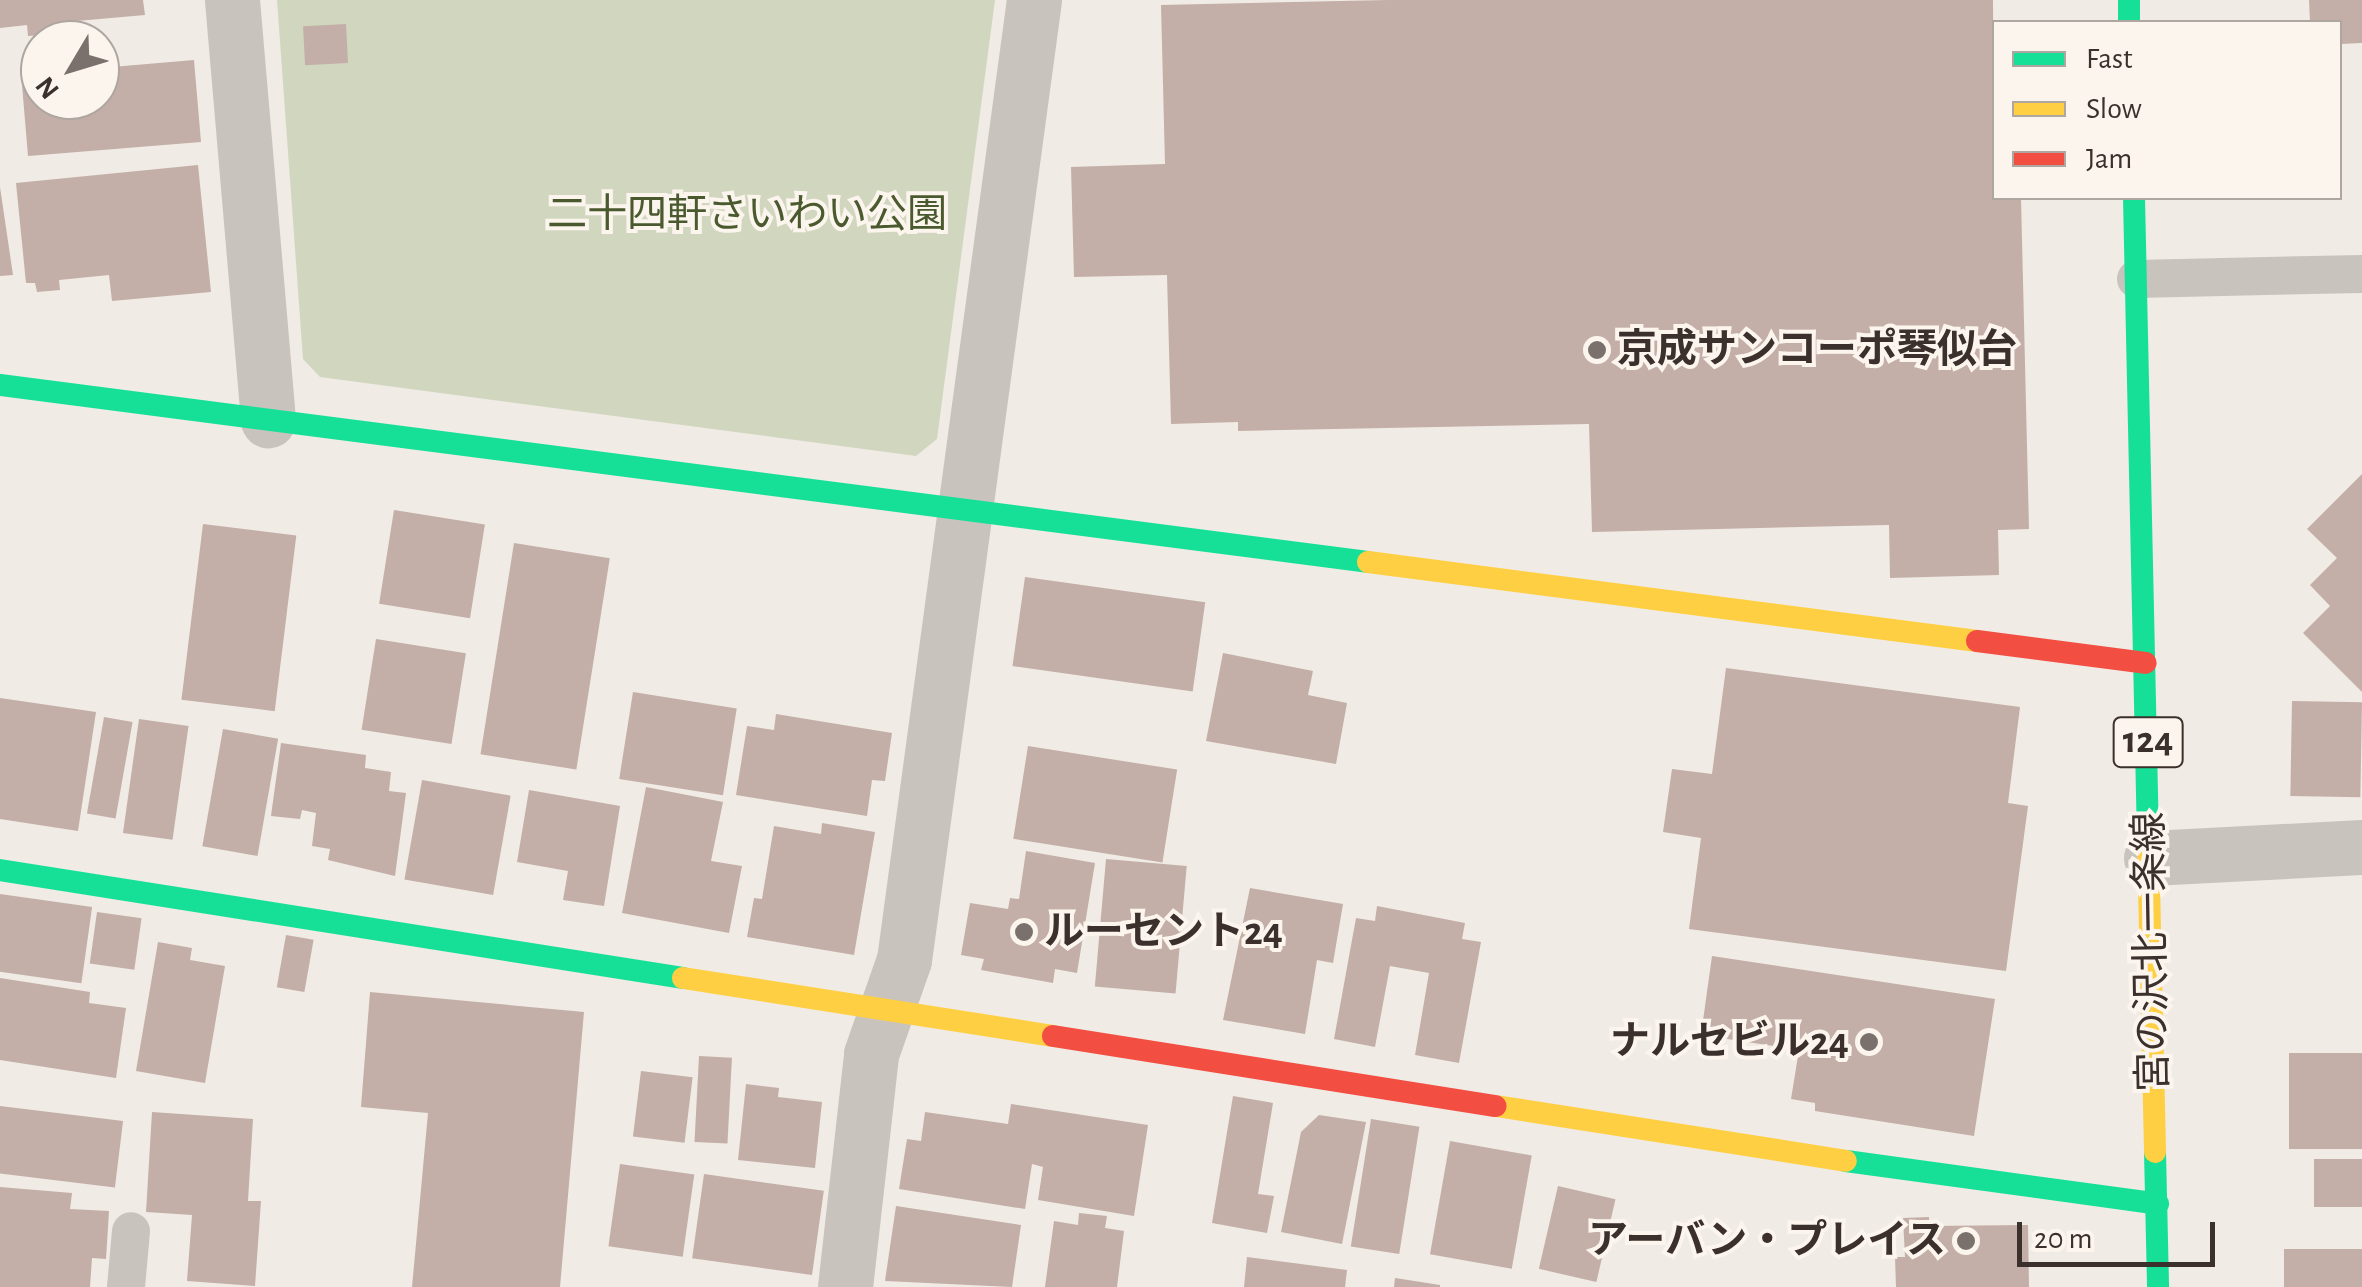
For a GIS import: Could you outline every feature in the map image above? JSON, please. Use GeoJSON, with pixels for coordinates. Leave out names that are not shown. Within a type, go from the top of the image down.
{"type":"FeatureCollection","features":[{"type":"Feature","properties":{"kind":"street"},"geometry":{"type":"LineString","coordinates":[[232,0],[268,420]]}},
{"type":"Feature","properties":{"kind":"street"},"geometry":{"type":"LineString","coordinates":[[845,1287],[871,1054],[904,960],[1034,0]]}},
{"type":"Feature","properties":{"kind":"street","name":"宮の沢北一条線"},"geometry":{"type":"LineString","coordinates":[[2134,200],[2158,1287]]}},
{"type":"Feature","properties":{"kind":"street"},"geometry":{"type":"LineString","coordinates":[[0,385],[2146,663]]}},
{"type":"Feature","properties":{"kind":"street"},"geometry":{"type":"LineString","coordinates":[[2150,858],[2362,847]]}},
{"type":"Feature","properties":{"kind":"street"},"geometry":{"type":"LineString","coordinates":[[0,870],[887,1006],[2057,1194],[2158,1204]]}},
{"type":"Feature","properties":{"kind":"lane"},"geometry":{"type":"LineString","coordinates":[[2136,278],[2362,274]]}},
{"type":"Feature","properties":{"kind":"lane"},"geometry":{"type":"LineString","coordinates":[[126,1287],[132,1231]]}},
{"type":"Feature","properties":{"kind":"green space","name":"二十四軒さいわい公園"},"geometry":{"type":"Polygon","coordinates":[[[277,0],[995,0],[937,439],[916,456],[320,377],[303,359],[277,0]]]}},
{"type":"Feature","properties":{"kind":"building"},"geometry":{"type":"Polygon","coordinates":[[[0,0],[143,0],[145,15],[20,20],[20,26],[0,28],[0,0]]]}},
{"type":"Feature","properties":{"kind":"building","name":"京成サンコーポ琴似台"},"geometry":{"type":"Polygon","coordinates":[[[1388,0],[1993,0],[1992,200],[2021,200],[2029,529],[1998,530],[1999,575],[1890,578],[1889,525],[1592,532],[1589,424],[1238,431],[1238,422],[1171,424],[1167,275],[1074,277],[1071,167],[1165,164],[1161,5],[1388,0]]]}},
{"type":"Feature","properties":{"kind":"building"},"geometry":{"type":"Polygon","coordinates":[[[2309,0],[2362,0],[2362,43],[2342,44],[2342,20],[2310,20],[2309,0]]]}},
{"type":"Feature","properties":{"kind":"building"},"geometry":{"type":"Polygon","coordinates":[[[346,24],[348,63],[305,65],[303,26],[346,24]]]}},
{"type":"Feature","properties":{"kind":"building"},"geometry":{"type":"Polygon","coordinates":[[[194,60],[201,142],[28,156],[25,120],[120,120],[120,66],[194,60]]]}},
{"type":"Feature","properties":{"kind":"building"},"geometry":{"type":"Polygon","coordinates":[[[198,165],[211,292],[112,301],[109,275],[59,280],[60,290],[37,292],[35,283],[26,283],[16,183],[198,165]]]}},
{"type":"Feature","properties":{"kind":"building"},"geometry":{"type":"Polygon","coordinates":[[[0,187],[13,275],[0,276],[0,187]]]}},
{"type":"Feature","properties":{"kind":"building"},"geometry":{"type":"Polygon","coordinates":[[[2362,474],[2362,692],[2303,633],[2330,606],[2310,585],[2337,558],[2307,529],[2362,474]]]}},
{"type":"Feature","properties":{"kind":"building"},"geometry":{"type":"Polygon","coordinates":[[[394,510],[485,524],[470,618],[379,604],[394,510]]]}},
{"type":"Feature","properties":{"kind":"building"},"geometry":{"type":"Polygon","coordinates":[[[203,524],[296,535],[275,711],[181,700],[203,524]]]}},
{"type":"Feature","properties":{"kind":"building"},"geometry":{"type":"Polygon","coordinates":[[[514,543],[610,558],[576,770],[481,754],[514,543]]]}},
{"type":"Feature","properties":{"kind":"building"},"geometry":{"type":"Polygon","coordinates":[[[1025,577],[1205,602],[1193,691],[1012,666],[1025,577]]]}},
{"type":"Feature","properties":{"kind":"building"},"geometry":{"type":"Polygon","coordinates":[[[376,639],[466,653],[451,744],[362,730],[376,639]]]}},
{"type":"Feature","properties":{"kind":"building"},"geometry":{"type":"Polygon","coordinates":[[[1223,653],[1313,671],[1308,695],[1347,703],[1336,764],[1206,741],[1223,653]]]}},
{"type":"Feature","properties":{"kind":"building"},"geometry":{"type":"Polygon","coordinates":[[[1726,668],[2020,707],[2008,803],[2028,806],[2006,971],[1689,929],[1701,838],[1663,832],[1672,769],[1712,774],[1726,668]]]}},
{"type":"Feature","properties":{"kind":"building"},"geometry":{"type":"Polygon","coordinates":[[[633,692],[737,708],[723,795],[619,779],[633,692]]]}},
{"type":"Feature","properties":{"kind":"building"},"geometry":{"type":"Polygon","coordinates":[[[0,698],[96,712],[78,831],[0,819],[0,698]]]}},
{"type":"Feature","properties":{"kind":"building"},"geometry":{"type":"Polygon","coordinates":[[[2292,701],[2362,702],[2360,797],[2290,796],[2292,701]]]}},
{"type":"Feature","properties":{"kind":"building"},"geometry":{"type":"Polygon","coordinates":[[[776,714],[892,733],[885,781],[872,780],[867,816],[736,795],[747,726],[774,730],[776,714]]]}},
{"type":"Feature","properties":{"kind":"building"},"geometry":{"type":"Polygon","coordinates":[[[104,717],[133,722],[116,819],[87,814],[104,717]]]}},
{"type":"Feature","properties":{"kind":"building"},"geometry":{"type":"Polygon","coordinates":[[[139,719],[189,726],[173,840],[123,833],[139,719]]]}},
{"type":"Feature","properties":{"kind":"building"},"geometry":{"type":"Polygon","coordinates":[[[223,729],[278,739],[257,856],[202,846],[223,729]]]}},
{"type":"Feature","properties":{"kind":"building"},"geometry":{"type":"Polygon","coordinates":[[[281,743],[366,755],[365,768],[391,772],[389,791],[406,793],[395,876],[328,860],[330,849],[312,846],[316,813],[302,810],[300,819],[271,816],[281,743]]]}},
{"type":"Feature","properties":{"kind":"building"},"geometry":{"type":"Polygon","coordinates":[[[1028,746],[1177,770],[1162,862],[1013,839],[1028,746]]]}},
{"type":"Feature","properties":{"kind":"building"},"geometry":{"type":"Polygon","coordinates":[[[422,780],[511,796],[493,895],[404,879],[422,780]]]}},
{"type":"Feature","properties":{"kind":"building"},"geometry":{"type":"Polygon","coordinates":[[[646,787],[723,802],[711,861],[742,866],[729,933],[622,913],[646,787]]]}},
{"type":"Feature","properties":{"kind":"building"},"geometry":{"type":"Polygon","coordinates":[[[529,790],[620,806],[604,906],[563,900],[568,871],[517,862],[529,790]]]}},
{"type":"Feature","properties":{"kind":"building"},"geometry":{"type":"Polygon","coordinates":[[[822,823],[875,832],[854,955],[747,937],[754,898],[762,899],[774,826],[821,834],[822,823]]]}},
{"type":"Feature","properties":{"kind":"building","name":"ルーセント24"},"geometry":{"type":"Polygon","coordinates":[[[1026,851],[1095,863],[1077,973],[1055,969],[1053,983],[981,970],[984,959],[961,955],[970,903],[1008,909],[1010,898],[1019,899],[1026,851]]]}},
{"type":"Feature","properties":{"kind":"building"},"geometry":{"type":"Polygon","coordinates":[[[1106,859],[1187,866],[1176,994],[1095,987],[1106,859]]]}},
{"type":"Feature","properties":{"kind":"building"},"geometry":{"type":"Polygon","coordinates":[[[1250,888],[1343,904],[1333,963],[1317,960],[1305,1034],[1223,1020],[1250,888]]]}},
{"type":"Feature","properties":{"kind":"building"},"geometry":{"type":"Polygon","coordinates":[[[0,894],[92,907],[81,983],[0,972],[0,894]]]}},
{"type":"Feature","properties":{"kind":"building"},"geometry":{"type":"Polygon","coordinates":[[[1377,906],[1465,923],[1462,939],[1481,942],[1459,1063],[1415,1055],[1429,973],[1390,966],[1375,1047],[1334,1039],[1356,918],[1375,921],[1377,906]]]}},
{"type":"Feature","properties":{"kind":"building"},"geometry":{"type":"Polygon","coordinates":[[[97,912],[142,918],[134,970],[90,963],[97,912]]]}},
{"type":"Feature","properties":{"kind":"building"},"geometry":{"type":"Polygon","coordinates":[[[286,935],[314,940],[304,992],[277,987],[286,935]]]}},
{"type":"Feature","properties":{"kind":"building"},"geometry":{"type":"Polygon","coordinates":[[[158,942],[192,948],[190,960],[225,966],[205,1083],[136,1071],[158,942]]]}},
{"type":"Feature","properties":{"kind":"building","name":"ナルセビル24"},"geometry":{"type":"Polygon","coordinates":[[[1712,956],[1995,999],[1974,1136],[1815,1111],[1815,1103],[1791,1099],[1799,1050],[1701,1035],[1712,956]]]}},
{"type":"Feature","properties":{"kind":"building"},"geometry":{"type":"Polygon","coordinates":[[[0,978],[90,992],[89,1003],[126,1008],[116,1078],[0,1060],[0,978]]]}},
{"type":"Feature","properties":{"kind":"building"},"geometry":{"type":"Polygon","coordinates":[[[370,992],[584,1012],[560,1287],[412,1287],[428,1113],[361,1107],[370,992]]]}},
{"type":"Feature","properties":{"kind":"building"},"geometry":{"type":"Polygon","coordinates":[[[2289,1053],[2362,1053],[2362,1149],[2289,1149],[2289,1053]]]}},
{"type":"Feature","properties":{"kind":"building"},"geometry":{"type":"Polygon","coordinates":[[[699,1056],[732,1058],[727,1144],[694,1142],[699,1056]]]}},
{"type":"Feature","properties":{"kind":"building"},"geometry":{"type":"Polygon","coordinates":[[[641,1071],[693,1077],[685,1143],[633,1137],[641,1071]]]}},
{"type":"Feature","properties":{"kind":"building"},"geometry":{"type":"Polygon","coordinates":[[[746,1084],[779,1088],[778,1097],[822,1102],[815,1168],[738,1160],[746,1084]]]}},
{"type":"Feature","properties":{"kind":"building"},"geometry":{"type":"Polygon","coordinates":[[[1233,1096],[1273,1103],[1258,1194],[1274,1196],[1267,1233],[1212,1223],[1233,1096]]]}},
{"type":"Feature","properties":{"kind":"building"},"geometry":{"type":"Polygon","coordinates":[[[1011,1104],[1148,1125],[1134,1216],[1038,1200],[1043,1167],[1032,1164],[1025,1209],[899,1189],[907,1139],[921,1141],[925,1112],[1008,1124],[1011,1104]]]}},
{"type":"Feature","properties":{"kind":"building"},"geometry":{"type":"Polygon","coordinates":[[[0,1106],[123,1121],[115,1188],[0,1174],[0,1106]]]}},
{"type":"Feature","properties":{"kind":"building"},"geometry":{"type":"Polygon","coordinates":[[[152,1112],[253,1119],[248,1201],[261,1201],[255,1286],[187,1281],[192,1215],[146,1212],[152,1112]]]}},
{"type":"Feature","properties":{"kind":"building"},"geometry":{"type":"Polygon","coordinates":[[[1319,1115],[1366,1122],[1342,1244],[1281,1232],[1301,1132],[1319,1115]]]}},
{"type":"Feature","properties":{"kind":"building"},"geometry":{"type":"Polygon","coordinates":[[[1371,1119],[1419,1127],[1399,1254],[1351,1246],[1371,1119]]]}},
{"type":"Feature","properties":{"kind":"building"},"geometry":{"type":"Polygon","coordinates":[[[1450,1141],[1532,1155],[1512,1269],[1430,1254],[1450,1141]]]}},
{"type":"Feature","properties":{"kind":"building"},"geometry":{"type":"Polygon","coordinates":[[[2314,1159],[2362,1159],[2362,1207],[2314,1207],[2314,1159]]]}},
{"type":"Feature","properties":{"kind":"building"},"geometry":{"type":"Polygon","coordinates":[[[620,1164],[694,1174],[683,1257],[608,1246],[620,1164]]]}},
{"type":"Feature","properties":{"kind":"building"},"geometry":{"type":"Polygon","coordinates":[[[704,1174],[824,1191],[812,1275],[692,1258],[704,1174]]]}},
{"type":"Feature","properties":{"kind":"building"},"geometry":{"type":"Polygon","coordinates":[[[1558,1186],[1615,1199],[1596,1282],[1539,1269],[1558,1186]]]}},
{"type":"Feature","properties":{"kind":"building"},"geometry":{"type":"Polygon","coordinates":[[[0,1187],[72,1193],[70,1209],[109,1211],[106,1259],[92,1258],[90,1287],[0,1287],[0,1187]]]}},
{"type":"Feature","properties":{"kind":"building"},"geometry":{"type":"Polygon","coordinates":[[[896,1206],[1021,1225],[1012,1287],[885,1281],[896,1206]]]}},
{"type":"Feature","properties":{"kind":"building"},"geometry":{"type":"Polygon","coordinates":[[[1079,1213],[1107,1216],[1105,1228],[1124,1231],[1117,1287],[1045,1287],[1054,1221],[1078,1225],[1079,1213]]]}},
{"type":"Feature","properties":{"kind":"building","name":"アーバン・プレイス"},"geometry":{"type":"Polygon","coordinates":[[[1929,1217],[1929,1226],[2028,1225],[2029,1287],[1896,1287],[1895,1257],[1905,1257],[1903,1218],[1929,1217]]]}},
{"type":"Feature","properties":{"kind":"building"},"geometry":{"type":"Polygon","coordinates":[[[2284,1249],[2362,1249],[2362,1287],[2284,1287],[2284,1249]]]}},
{"type":"Feature","properties":{"kind":"building"},"geometry":{"type":"Polygon","coordinates":[[[1247,1257],[1347,1270],[1345,1287],[1244,1287],[1247,1257]]]}},
{"type":"Feature","properties":{"kind":"building"},"geometry":{"type":"Polygon","coordinates":[[[1395,1278],[1440,1285],[1440,1287],[1394,1287],[1395,1278]]]}},
{"type":"Feature","properties":{"kind":"traffic: fast"},"geometry":{"type":"LineString","coordinates":[[2129,0],[2129,20]]}},
{"type":"Feature","properties":{"kind":"traffic: fast"},"geometry":{"type":"LineString","coordinates":[[2134,200],[2148,841]]}},
{"type":"Feature","properties":{"kind":"traffic: fast"},"geometry":{"type":"LineString","coordinates":[[0,385],[1368,562]]}},
{"type":"Feature","properties":{"kind":"traffic: fast"},"geometry":{"type":"LineString","coordinates":[[0,870],[683,978]]}},
{"type":"Feature","properties":{"kind":"traffic: fast"},"geometry":{"type":"LineString","coordinates":[[2155,1152],[2158,1287]]}},
{"type":"Feature","properties":{"kind":"traffic: fast"},"geometry":{"type":"LineString","coordinates":[[1846,1161],[2158,1204]]}},
{"type":"Feature","properties":{"kind":"traffic: slow"},"geometry":{"type":"LineString","coordinates":[[1368,562],[1977,641]]}},
{"type":"Feature","properties":{"kind":"traffic: slow"},"geometry":{"type":"LineString","coordinates":[[2148,841],[2155,1152]]}},
{"type":"Feature","properties":{"kind":"traffic: slow"},"geometry":{"type":"LineString","coordinates":[[683,978],[1053,1036]]}},
{"type":"Feature","properties":{"kind":"traffic: slow"},"geometry":{"type":"LineString","coordinates":[[1496,1106],[1846,1161]]}},
{"type":"Feature","properties":{"kind":"traffic: jam"},"geometry":{"type":"LineString","coordinates":[[1977,641],[2146,663]]}},
{"type":"Feature","properties":{"kind":"traffic: jam"},"geometry":{"type":"LineString","coordinates":[[1053,1036],[1496,1106]]}},
{"type":"Feature","properties":{"kind":"place","name":"京成サンコーポ琴似台"},"geometry":{"type":"Point","coordinates":[1597,350]}},
{"type":"Feature","properties":{"kind":"place","name":"ルーセント24"},"geometry":{"type":"Point","coordinates":[1024,932]}},
{"type":"Feature","properties":{"kind":"place","name":"ナルセビル24"},"geometry":{"type":"Point","coordinates":[1869,1042]}},
{"type":"Feature","properties":{"kind":"place","name":"アーバン・プレイス"},"geometry":{"type":"Point","coordinates":[1966,1241]}}]}
